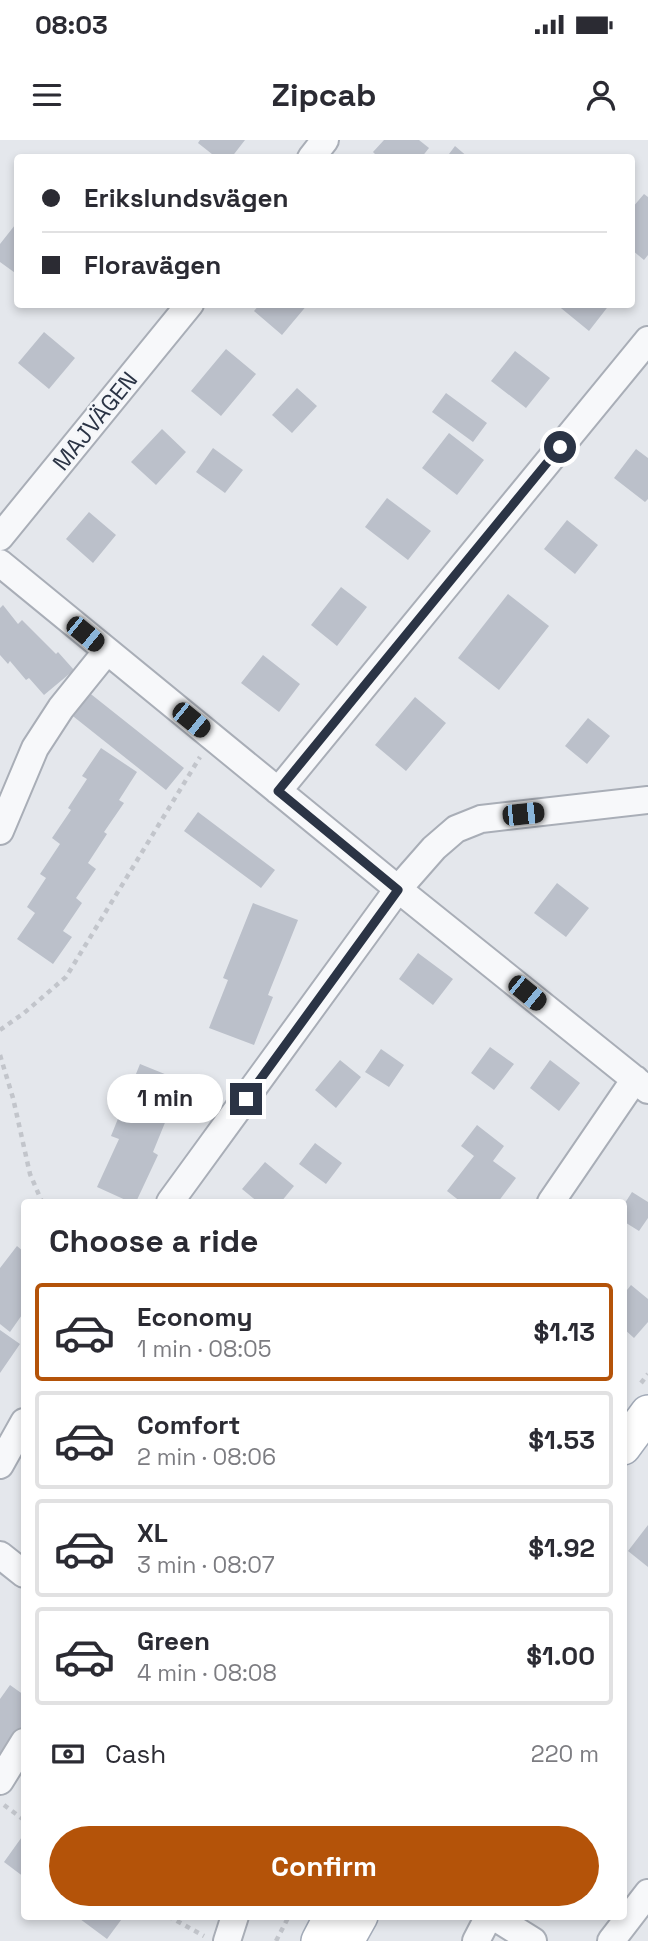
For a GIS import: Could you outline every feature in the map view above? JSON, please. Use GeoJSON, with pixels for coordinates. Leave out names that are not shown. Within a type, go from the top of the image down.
{"type":"FeatureCollection","features":[{"type":"Feature","properties":{"kind":"main road"},"geometry":{"type":"LineString","coordinates":[[627,1442],[648,1413]]}},
{"type":"Feature","properties":{"kind":"main road"},"geometry":{"type":"LineString","coordinates":[[319,1941],[330,1920]]}},
{"type":"Feature","properties":{"kind":"main road"},"geometry":{"type":"LineString","coordinates":[[346,1941],[358,1920]]}},
{"type":"Feature","properties":{"kind":"street"},"geometry":{"type":"LineString","coordinates":[[314,154],[325,140]]}},
{"type":"Feature","properties":{"kind":"street","name":"MAJVÄGEN"},"geometry":{"type":"LineString","coordinates":[[0,537],[187,308]]}},
{"type":"Feature","properties":{"kind":"street"},"geometry":{"type":"LineString","coordinates":[[278,791],[648,340]]}},
{"type":"Feature","properties":{"kind":"street"},"geometry":{"type":"LineString","coordinates":[[0,563],[398,890],[641,1084],[553,1199]]}},
{"type":"Feature","properties":{"kind":"street"},"geometry":{"type":"LineString","coordinates":[[0,831],[35,748],[61,708],[107,651]]}},
{"type":"Feature","properties":{"kind":"street"},"geometry":{"type":"LineString","coordinates":[[172,1199],[398,890],[434,848],[456,828],[481,819],[648,800]]}},
{"type":"Feature","properties":{"kind":"street"},"geometry":{"type":"LineString","coordinates":[[0,1465],[21,1427]]}},
{"type":"Feature","properties":{"kind":"street"},"geometry":{"type":"LineString","coordinates":[[0,1555],[21,1572]]}},
{"type":"Feature","properties":{"kind":"street"},"geometry":{"type":"LineString","coordinates":[[0,1781],[21,1747]]}},
{"type":"Feature","properties":{"kind":"street"},"geometry":{"type":"LineString","coordinates":[[611,1941],[648,1894]]}},
{"type":"Feature","properties":{"kind":"street"},"geometry":{"type":"LineString","coordinates":[[227,1941],[234,1920]]}},
{"type":"Feature","properties":{"kind":"street"},"geometry":{"type":"LineString","coordinates":[[476,1941],[489,1920]]}},
{"type":"Feature","properties":{"kind":"street"},"geometry":{"type":"LineString","coordinates":[[498,1920],[533,1941]]}},
{"type":"Feature","properties":{"kind":"path"},"geometry":{"type":"LineString","coordinates":[[0,1030],[66,977],[212,737]]}},
{"type":"Feature","properties":{"kind":"path"},"geometry":{"type":"LineString","coordinates":[[0,1055],[30,1174],[41,1199]]}},
{"type":"Feature","properties":{"kind":"path"},"geometry":{"type":"LineString","coordinates":[[0,1802],[21,1818]]}},
{"type":"Feature","properties":{"kind":"path"},"geometry":{"type":"LineString","coordinates":[[175,1920],[214,1941]]}},
{"type":"Feature","properties":{"kind":"path"},"geometry":{"type":"LineString","coordinates":[[276,1941],[287,1920]]}},
{"type":"Feature","properties":{"kind":"building"},"geometry":{"type":"Polygon","coordinates":[[[200,140],[245,140],[234,154],[212,154],[198,143],[200,140]]]}},
{"type":"Feature","properties":{"kind":"building"},"geometry":{"type":"Polygon","coordinates":[[[384,140],[419,140],[429,148],[424,154],[373,152],[384,140]]]}},
{"type":"Feature","properties":{"kind":"building"},"geometry":{"type":"Polygon","coordinates":[[[455,146],[464,154],[449,154],[455,146]]]}},
{"type":"Feature","properties":{"kind":"building"},"geometry":{"type":"Polygon","coordinates":[[[644,194],[648,197],[648,255],[644,260],[635,252],[635,204],[644,194]]]}},
{"type":"Feature","properties":{"kind":"building"},"geometry":{"type":"Polygon","coordinates":[[[14,226],[14,272],[0,262],[0,244],[14,226]]]}},
{"type":"Feature","properties":{"kind":"building"},"geometry":{"type":"Polygon","coordinates":[[[257,308],[305,308],[282,335],[254,311],[257,308]]]}},
{"type":"Feature","properties":{"kind":"building"},"geometry":{"type":"Polygon","coordinates":[[[561,308],[607,308],[589,331],[561,308]]]}},
{"type":"Feature","properties":{"kind":"building"},"geometry":{"type":"Polygon","coordinates":[[[44,332],[75,358],[49,389],[18,363],[44,332]]]}},
{"type":"Feature","properties":{"kind":"building"},"geometry":{"type":"Polygon","coordinates":[[[226,349],[256,374],[221,416],[191,391],[226,349]]]}},
{"type":"Feature","properties":{"kind":"building"},"geometry":{"type":"Polygon","coordinates":[[[515,351],[550,378],[526,408],[491,381],[515,351]]]}},
{"type":"Feature","properties":{"kind":"building"},"geometry":{"type":"Polygon","coordinates":[[[297,388],[317,406],[292,433],[272,415],[297,388]]]}},
{"type":"Feature","properties":{"kind":"building"},"geometry":{"type":"Polygon","coordinates":[[[446,393],[487,423],[473,442],[432,412],[446,393]]]}},
{"type":"Feature","properties":{"kind":"building"},"geometry":{"type":"Polygon","coordinates":[[[162,429],[186,452],[156,485],[131,462],[162,429]]]}},
{"type":"Feature","properties":{"kind":"building"},"geometry":{"type":"Polygon","coordinates":[[[449,433],[484,460],[457,495],[422,468],[449,433]]]}},
{"type":"Feature","properties":{"kind":"building"},"geometry":{"type":"Polygon","coordinates":[[[213,448],[243,470],[225,493],[196,472],[213,448]]]}},
{"type":"Feature","properties":{"kind":"building"},"geometry":{"type":"Polygon","coordinates":[[[636,449],[648,458],[648,499],[645,502],[614,478],[636,449]]]}},
{"type":"Feature","properties":{"kind":"building"},"geometry":{"type":"Polygon","coordinates":[[[387,498],[431,531],[408,560],[365,527],[387,498]]]}},
{"type":"Feature","properties":{"kind":"building"},"geometry":{"type":"Polygon","coordinates":[[[89,512],[116,535],[93,563],[66,539],[89,512]]]}},
{"type":"Feature","properties":{"kind":"building"},"geometry":{"type":"Polygon","coordinates":[[[567,520],[598,545],[575,574],[544,549],[567,520]]]}},
{"type":"Feature","properties":{"kind":"building"},"geometry":{"type":"Polygon","coordinates":[[[341,587],[367,607],[337,646],[311,625],[341,587]]]}},
{"type":"Feature","properties":{"kind":"building"},"geometry":{"type":"Polygon","coordinates":[[[508,594],[549,626],[499,690],[458,658],[508,594]]]}},
{"type":"Feature","properties":{"kind":"building"},"geometry":{"type":"Polygon","coordinates":[[[3,605],[18,624],[22,620],[74,670],[44,695],[29,678],[26,680],[10,661],[8,664],[0,655],[0,608],[3,605]]]}},
{"type":"Feature","properties":{"kind":"building"},"geometry":{"type":"Polygon","coordinates":[[[263,655],[300,684],[279,712],[241,683],[263,655]]]}},
{"type":"Feature","properties":{"kind":"building"},"geometry":{"type":"Polygon","coordinates":[[[87,691],[184,768],[166,790],[69,713],[87,691]]]}},
{"type":"Feature","properties":{"kind":"building"},"geometry":{"type":"Polygon","coordinates":[[[415,697],[446,723],[406,771],[375,745],[415,697]]]}},
{"type":"Feature","properties":{"kind":"building"},"geometry":{"type":"Polygon","coordinates":[[[588,718],[610,736],[587,764],[565,746],[588,718]]]}},
{"type":"Feature","properties":{"kind":"building"},"geometry":{"type":"Polygon","coordinates":[[[101,748],[137,772],[119,800],[124,803],[104,832],[107,834],[88,863],[96,869],[76,898],[82,903],[63,931],[72,937],[53,964],[17,939],[35,913],[27,907],[46,878],[40,874],[60,844],[52,838],[87,779],[82,776],[101,748]]]}},
{"type":"Feature","properties":{"kind":"building"},"geometry":{"type":"Polygon","coordinates":[[[198,812],[275,870],[261,888],[184,831],[198,812]]]}},
{"type":"Feature","properties":{"kind":"building"},"geometry":{"type":"Polygon","coordinates":[[[557,883],[589,908],[566,937],[534,913],[557,883]]]}},
{"type":"Feature","properties":{"kind":"building"},"geometry":{"type":"Polygon","coordinates":[[[253,903],[298,920],[268,995],[273,997],[254,1045],[209,1028],[228,980],[223,978],[253,903]]]}},
{"type":"Feature","properties":{"kind":"building"},"geometry":{"type":"Polygon","coordinates":[[[418,953],[453,979],[433,1005],[399,979],[418,953]]]}},
{"type":"Feature","properties":{"kind":"building"},"geometry":{"type":"Polygon","coordinates":[[[490,1047],[514,1064],[494,1090],[471,1073],[490,1047]]]}},
{"type":"Feature","properties":{"kind":"building"},"geometry":{"type":"Polygon","coordinates":[[[381,1049],[404,1065],[389,1087],[365,1072],[381,1049]]]}},
{"type":"Feature","properties":{"kind":"building"},"geometry":{"type":"Polygon","coordinates":[[[340,1060],[361,1077],[336,1108],[315,1090],[340,1060]]]}},
{"type":"Feature","properties":{"kind":"building"},"geometry":{"type":"Polygon","coordinates":[[[550,1060],[580,1083],[559,1111],[530,1088],[550,1060]]]}},
{"type":"Feature","properties":{"kind":"building"},"geometry":{"type":"Polygon","coordinates":[[[140,1064],[182,1081],[153,1152],[158,1155],[137,1199],[123,1199],[97,1187],[119,1139],[111,1136],[140,1064]]]}},
{"type":"Feature","properties":{"kind":"building"},"geometry":{"type":"Polygon","coordinates":[[[477,1125],[504,1146],[493,1161],[516,1178],[500,1199],[457,1199],[447,1191],[474,1156],[461,1146],[477,1125]]]}},
{"type":"Feature","properties":{"kind":"building"},"geometry":{"type":"Polygon","coordinates":[[[315,1143],[342,1163],[326,1184],[299,1164],[315,1143]]]}},
{"type":"Feature","properties":{"kind":"building"},"geometry":{"type":"Polygon","coordinates":[[[265,1162],[294,1186],[283,1199],[254,1199],[242,1189],[265,1162]]]}},
{"type":"Feature","properties":{"kind":"building"},"geometry":{"type":"Polygon","coordinates":[[[632,1192],[648,1202],[648,1218],[639,1231],[627,1224],[627,1200],[632,1192]]]}},
{"type":"Feature","properties":{"kind":"building"},"geometry":{"type":"Polygon","coordinates":[[[17,1246],[21,1249],[21,1316],[10,1332],[0,1324],[0,1268],[17,1246]]]}},
{"type":"Feature","properties":{"kind":"building"},"geometry":{"type":"Polygon","coordinates":[[[631,1285],[648,1299],[648,1322],[634,1338],[627,1332],[627,1290],[631,1285]]]}},
{"type":"Feature","properties":{"kind":"building"},"geometry":{"type":"Polygon","coordinates":[[[0,1330],[20,1344],[0,1373],[0,1330]]]}},
{"type":"Feature","properties":{"kind":"building"},"geometry":{"type":"Polygon","coordinates":[[[648,1525],[648,1567],[628,1551],[648,1525]]]}},
{"type":"Feature","properties":{"kind":"building"},"geometry":{"type":"Polygon","coordinates":[[[10,1685],[21,1693],[21,1731],[0,1761],[0,1699],[10,1685]]]}},
{"type":"Feature","properties":{"kind":"building"},"geometry":{"type":"Polygon","coordinates":[[[21,1838],[21,1875],[4,1862],[21,1838]]]}},
{"type":"Feature","properties":{"kind":"building"},"geometry":{"type":"Polygon","coordinates":[[[81,1920],[121,1920],[107,1939],[81,1920]]]}},
{"type":"Feature","properties":{"kind":"route"},"geometry":{"type":"LineString","coordinates":[[246,1099],[398,890],[278,791],[560,447]]}}]}
